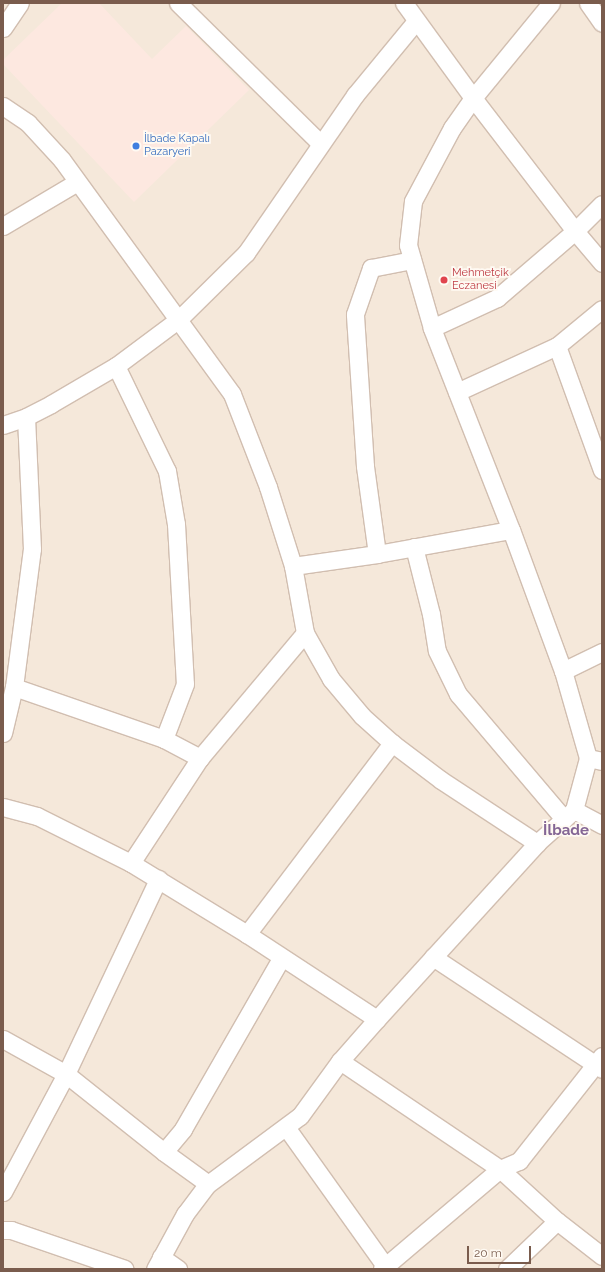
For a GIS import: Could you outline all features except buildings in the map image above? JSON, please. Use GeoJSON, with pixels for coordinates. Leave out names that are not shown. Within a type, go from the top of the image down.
{"type":"FeatureCollection","features":[{"type":"Feature","properties":{"kind":"street"},"geometry":{"type":"LineString","coordinates":[[3,28],[20,3]]}},
{"type":"Feature","properties":{"kind":"street"},"geometry":{"type":"LineString","coordinates":[[178,3],[320,143]]}},
{"type":"Feature","properties":{"kind":"street"},"geometry":{"type":"LineString","coordinates":[[404,3],[473,98],[575,231],[602,263]]}},
{"type":"Feature","properties":{"kind":"street"},"geometry":{"type":"LineString","coordinates":[[178,1269],[158,1263],[185,1214],[208,1184],[300,1116],[340,1061],[377,1019],[537,843],[569,814],[595,760],[511,530],[432,328],[408,246],[413,201],[452,128],[473,98],[551,3]]}},
{"type":"Feature","properties":{"kind":"street"},"geometry":{"type":"LineString","coordinates":[[588,3],[602,23]]}},
{"type":"Feature","properties":{"kind":"street"},"geometry":{"type":"LineString","coordinates":[[3,425],[26,417],[51,404],[116,366],[179,319],[246,253],[320,143],[355,95],[416,21]]}},
{"type":"Feature","properties":{"kind":"street"},"geometry":{"type":"LineString","coordinates":[[3,106],[28,123],[62,160],[179,319],[232,394],[268,487],[293,566],[305,633],[331,680],[362,716],[392,743],[440,780],[537,843]]}},
{"type":"Feature","properties":{"kind":"street"},"geometry":{"type":"LineString","coordinates":[[3,226],[77,182]]}},
{"type":"Feature","properties":{"kind":"street"},"geometry":{"type":"LineString","coordinates":[[432,328],[497,298],[575,231],[602,204]]}},
{"type":"Feature","properties":{"kind":"street"},"geometry":{"type":"LineString","coordinates":[[377,554],[365,466],[355,314],[371,268],[412,260]]}},
{"type":"Feature","properties":{"kind":"street"},"geometry":{"type":"LineString","coordinates":[[457,392],[557,346],[602,309]]}},
{"type":"Feature","properties":{"kind":"street"},"geometry":{"type":"LineString","coordinates":[[557,346],[602,470]]}},
{"type":"Feature","properties":{"kind":"street"},"geometry":{"type":"LineString","coordinates":[[116,366],[167,471],[176,524],[186,684],[164,739]]}},
{"type":"Feature","properties":{"kind":"street"},"geometry":{"type":"LineString","coordinates":[[4,725],[14,687],[32,549],[26,417]]}},
{"type":"Feature","properties":{"kind":"street"},"geometry":{"type":"LineString","coordinates":[[293,566],[377,554],[511,530]]}},
{"type":"Feature","properties":{"kind":"street"},"geometry":{"type":"LineString","coordinates":[[414,547],[431,614],[437,651],[458,694],[569,814],[602,825]]}},
{"type":"Feature","properties":{"kind":"street"},"geometry":{"type":"LineString","coordinates":[[131,863],[200,758],[305,633]]}},
{"type":"Feature","properties":{"kind":"street"},"geometry":{"type":"LineString","coordinates":[[563,671],[602,652]]}},
{"type":"Feature","properties":{"kind":"street"},"geometry":{"type":"LineString","coordinates":[[14,687],[164,739],[200,758]]}},
{"type":"Feature","properties":{"kind":"street"},"geometry":{"type":"LineString","coordinates":[[247,934],[392,743]]}},
{"type":"Feature","properties":{"kind":"street"},"geometry":{"type":"LineString","coordinates":[[3,807],[37,816],[131,863],[247,934],[377,1019]]}},
{"type":"Feature","properties":{"kind":"street"},"geometry":{"type":"LineString","coordinates":[[3,1192],[66,1074],[158,879]]}},
{"type":"Feature","properties":{"kind":"street"},"geometry":{"type":"LineString","coordinates":[[164,1152],[183,1130],[282,957]]}},
{"type":"Feature","properties":{"kind":"street"},"geometry":{"type":"LineString","coordinates":[[286,1127],[383,1267],[500,1169],[519,1161],[600,1064],[433,957]]}},
{"type":"Feature","properties":{"kind":"street"},"geometry":{"type":"LineString","coordinates":[[3,1039],[66,1074],[164,1152],[208,1184]]}},
{"type":"Feature","properties":{"kind":"street"},"geometry":{"type":"LineString","coordinates":[[340,1061],[500,1169],[557,1221],[602,1256]]}},
{"type":"Feature","properties":{"kind":"street"},"geometry":{"type":"LineString","coordinates":[[507,1269],[557,1221]]}},
{"type":"Feature","properties":{"kind":"street"},"geometry":{"type":"LineString","coordinates":[[3,1230],[11,1230],[125,1269]]}},
{"type":"Feature","properties":{"kind":"shaded area"},"geometry":{"type":"Polygon","coordinates":[[[3,3],[602,3],[602,1269],[3,1269],[3,3]]]}},
{"type":"Feature","properties":{"kind":"shaded area","name":"İlbade Kapalı Pazaryeri"},"geometry":{"type":"Polygon","coordinates":[[[62,3],[99,3],[152,59],[186,26],[249,90],[134,202],[3,64],[3,60],[62,3]]]}},
{"type":"Feature","properties":{"kind":"place","name":"İlbade Kapalı Pazaryeri"},"geometry":{"type":"Point","coordinates":[136,146]}},
{"type":"Feature","properties":{"kind":"place","name":"Mehmetçik Eczanesi"},"geometry":{"type":"Point","coordinates":[444,280]}},
{"type":"Feature","properties":{"kind":"district","name":"İlbade"},"geometry":{"type":"Point","coordinates":[566,831]}}]}
